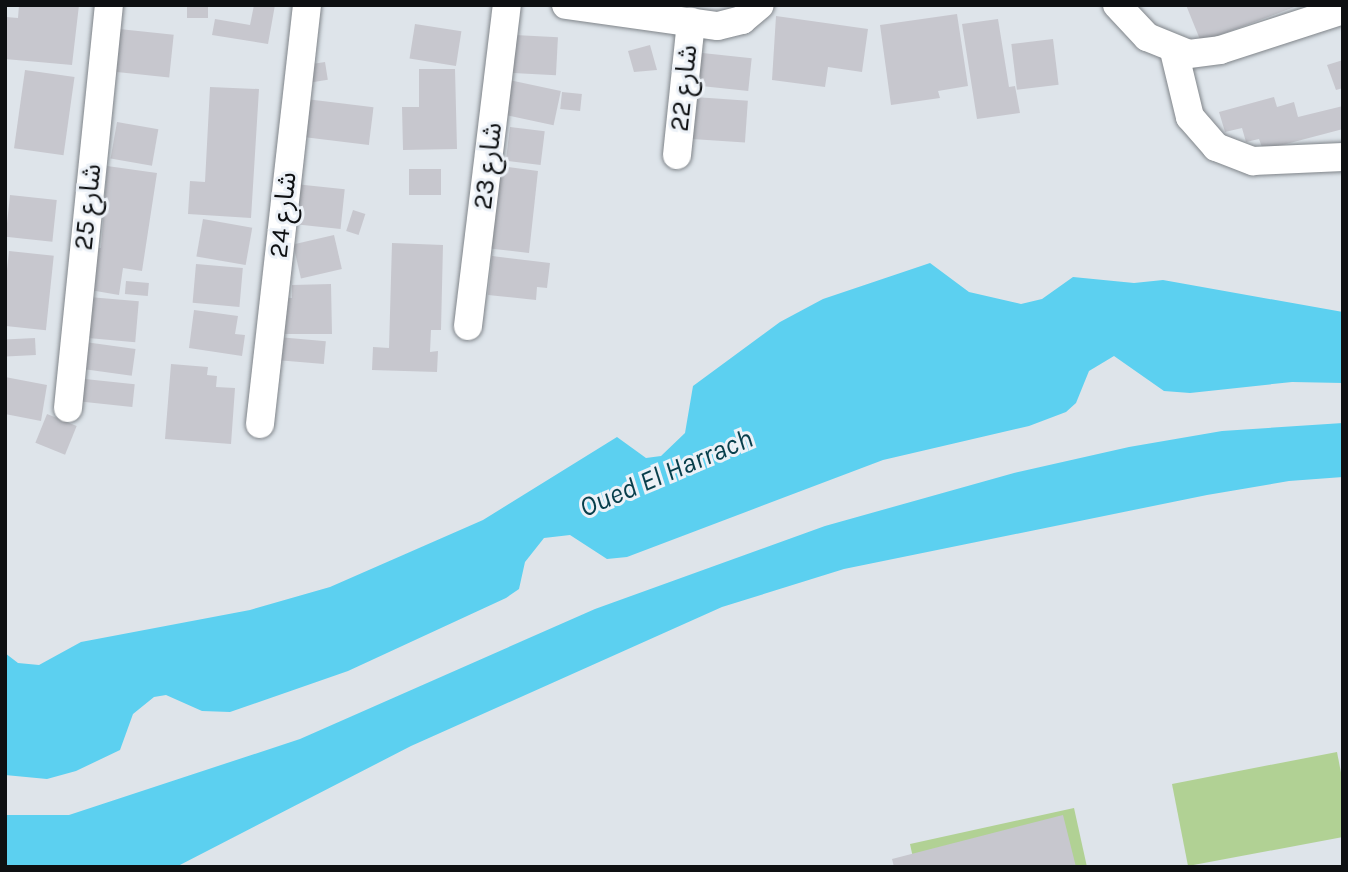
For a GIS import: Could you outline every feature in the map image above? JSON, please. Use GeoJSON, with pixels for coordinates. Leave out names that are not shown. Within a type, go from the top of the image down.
{"type":"FeatureCollection","features":[{"type":"Feature","properties":{"kind":"street","name":"شارع 25"},"geometry":{"type":"LineString","coordinates":[[68,408],[108,5]]}},
{"type":"Feature","properties":{"kind":"street","name":"شارع 24"},"geometry":{"type":"LineString","coordinates":[[260,425],[307,5]]}},
{"type":"Feature","properties":{"kind":"street","name":"شارع 23"},"geometry":{"type":"LineString","coordinates":[[468,326],[507,5]]}},
{"type":"Feature","properties":{"kind":"street"},"geometry":{"type":"LineString","coordinates":[[566,5],[691,22],[731,24],[760,5]]}},
{"type":"Feature","properties":{"kind":"street"},"geometry":{"type":"LineString","coordinates":[[1117,5],[1147,37],[1174,51],[1205,54],[1343,10]]}},
{"type":"Feature","properties":{"kind":"street","name":"شارع 22"},"geometry":{"type":"LineString","coordinates":[[677,155],[691,22]]}},
{"type":"Feature","properties":{"kind":"street"},"geometry":{"type":"LineString","coordinates":[[1174,51],[1190,117],[1216,147],[1253,161],[1343,157]]}},
{"type":"Feature","properties":{"kind":"green space"},"geometry":{"type":"Polygon","coordinates":[[[1337,752],[1343,783],[1343,837],[1188,866],[1172,784],[1337,752]]]}},
{"type":"Feature","properties":{"kind":"green space"},"geometry":{"type":"Polygon","coordinates":[[[1074,808],[1087,867],[915,867],[910,844],[1074,808]]]}},
{"type":"Feature","properties":{"kind":"water","name":"Oued El Harrach"},"geometry":{"type":"Polygon","coordinates":[[[930,263],[969,292],[1021,304],[1042,299],[1073,277],[1134,283],[1163,280],[1343,312],[1343,383],[1292,382],[1190,393],[1164,391],[1114,356],[1089,371],[1076,403],[1066,412],[1029,426],[883,460],[627,557],[607,559],[570,535],[544,538],[525,562],[519,589],[506,598],[348,671],[230,712],[202,711],[166,695],[154,697],[133,714],[120,750],[76,771],[47,779],[5,775],[5,653],[18,663],[39,665],[81,642],[250,610],[330,587],[483,520],[617,437],[646,458],[661,456],[685,433],[693,386],[780,322],[823,299],[930,263]]]}},
{"type":"Feature","properties":{"kind":"water"},"geometry":{"type":"Polygon","coordinates":[[[1343,423],[1343,477],[1289,481],[1207,495],[844,569],[722,607],[411,746],[176,867],[5,867],[5,815],[69,815],[300,739],[595,609],[825,526],[1014,473],[1129,447],[1222,431],[1343,423]]]}},
{"type":"Feature","properties":{"kind":"building"},"geometry":{"type":"Polygon","coordinates":[[[19,5],[79,5],[72,65],[5,59],[6,17],[18,18],[19,5]]]}},
{"type":"Feature","properties":{"kind":"building"},"geometry":{"type":"Polygon","coordinates":[[[187,5],[208,5],[208,18],[187,18],[187,5]]]}},
{"type":"Feature","properties":{"kind":"building"},"geometry":{"type":"Polygon","coordinates":[[[254,5],[275,5],[268,44],[212,35],[215,19],[250,25],[254,5]]]}},
{"type":"Feature","properties":{"kind":"building"},"geometry":{"type":"Polygon","coordinates":[[[1186,5],[1296,5],[1297,6],[1201,42],[1186,5]]]}},
{"type":"Feature","properties":{"kind":"building"},"geometry":{"type":"Polygon","coordinates":[[[957,14],[968,86],[938,91],[940,98],[891,105],[880,25],[957,14]]]}},
{"type":"Feature","properties":{"kind":"building"},"geometry":{"type":"Polygon","coordinates":[[[776,16],[868,29],[862,72],[828,67],[825,87],[772,80],[776,16]]]}},
{"type":"Feature","properties":{"kind":"building"},"geometry":{"type":"Polygon","coordinates":[[[998,19],[1009,87],[1015,86],[1020,113],[977,119],[962,24],[998,19]]]}},
{"type":"Feature","properties":{"kind":"building"},"geometry":{"type":"Polygon","coordinates":[[[415,24],[461,31],[456,66],[410,59],[415,24]]]}},
{"type":"Feature","properties":{"kind":"building"},"geometry":{"type":"Polygon","coordinates":[[[119,29],[174,35],[169,78],[115,72],[119,29]]]}},
{"type":"Feature","properties":{"kind":"building"},"geometry":{"type":"Polygon","coordinates":[[[515,35],[558,37],[556,75],[513,73],[515,35]]]}},
{"type":"Feature","properties":{"kind":"building"},"geometry":{"type":"Polygon","coordinates":[[[1053,39],[1059,85],[1017,90],[1011,44],[1053,39]]]}},
{"type":"Feature","properties":{"kind":"building"},"geometry":{"type":"Polygon","coordinates":[[[650,45],[657,70],[634,72],[628,51],[650,45]]]}},
{"type":"Feature","properties":{"kind":"building"},"geometry":{"type":"Polygon","coordinates":[[[693,52],[752,58],[748,91],[690,85],[693,52]]]}},
{"type":"Feature","properties":{"kind":"building"},"geometry":{"type":"Polygon","coordinates":[[[1343,60],[1343,88],[1336,90],[1327,65],[1343,60]]]}},
{"type":"Feature","properties":{"kind":"building"},"geometry":{"type":"Polygon","coordinates":[[[325,62],[328,80],[312,82],[309,65],[325,62]]]}},
{"type":"Feature","properties":{"kind":"building"},"geometry":{"type":"Polygon","coordinates":[[[419,69],[455,69],[457,149],[403,150],[402,107],[419,107],[419,69]]]}},
{"type":"Feature","properties":{"kind":"building"},"geometry":{"type":"Polygon","coordinates":[[[25,70],[75,77],[64,155],[14,148],[25,70]]]}},
{"type":"Feature","properties":{"kind":"building"},"geometry":{"type":"Polygon","coordinates":[[[509,80],[561,91],[554,125],[502,114],[509,80]]]}},
{"type":"Feature","properties":{"kind":"building"},"geometry":{"type":"Polygon","coordinates":[[[210,87],[259,89],[251,218],[188,214],[190,181],[205,182],[210,87]]]}},
{"type":"Feature","properties":{"kind":"building"},"geometry":{"type":"Polygon","coordinates":[[[562,92],[582,94],[580,111],[560,109],[562,92]]]}},
{"type":"Feature","properties":{"kind":"building"},"geometry":{"type":"Polygon","coordinates":[[[695,97],[748,101],[745,143],[692,139],[695,97]]]}},
{"type":"Feature","properties":{"kind":"building"},"geometry":{"type":"Polygon","coordinates":[[[1274,97],[1277,107],[1294,102],[1298,117],[1343,106],[1343,129],[1263,150],[1259,139],[1246,142],[1242,128],[1225,132],[1219,112],[1274,97]]]}},
{"type":"Feature","properties":{"kind":"building"},"geometry":{"type":"Polygon","coordinates":[[[306,99],[373,107],[369,145],[301,137],[306,99]]]}},
{"type":"Feature","properties":{"kind":"building"},"geometry":{"type":"Polygon","coordinates":[[[117,122],[158,129],[152,166],[111,158],[117,122]]]}},
{"type":"Feature","properties":{"kind":"building"},"geometry":{"type":"Polygon","coordinates":[[[510,127],[545,131],[541,165],[506,161],[510,127]]]}},
{"type":"Feature","properties":{"kind":"building"},"geometry":{"type":"Polygon","coordinates":[[[107,166],[157,173],[142,271],[123,268],[119,295],[84,289],[90,247],[101,248],[107,166]]]}},
{"type":"Feature","properties":{"kind":"building"},"geometry":{"type":"Polygon","coordinates":[[[500,166],[538,171],[529,253],[485,248],[500,166]]]}},
{"type":"Feature","properties":{"kind":"building"},"geometry":{"type":"Polygon","coordinates":[[[409,169],[441,169],[441,195],[409,195],[409,169]]]}},
{"type":"Feature","properties":{"kind":"building"},"geometry":{"type":"Polygon","coordinates":[[[295,184],[345,189],[341,229],[291,224],[295,184]]]}},
{"type":"Feature","properties":{"kind":"building"},"geometry":{"type":"Polygon","coordinates":[[[10,195],[57,200],[52,242],[6,237],[10,195]]]}},
{"type":"Feature","properties":{"kind":"building"},"geometry":{"type":"Polygon","coordinates":[[[353,210],[365,214],[359,235],[346,231],[353,210]]]}},
{"type":"Feature","properties":{"kind":"building"},"geometry":{"type":"Polygon","coordinates":[[[203,219],[252,228],[246,265],[196,256],[203,219]]]}},
{"type":"Feature","properties":{"kind":"building"},"geometry":{"type":"Polygon","coordinates":[[[334,235],[342,269],[301,279],[293,244],[334,235]]]}},
{"type":"Feature","properties":{"kind":"building"},"geometry":{"type":"Polygon","coordinates":[[[392,243],[443,245],[441,330],[431,330],[430,352],[438,351],[437,372],[372,370],[373,347],[389,348],[392,243]]]}},
{"type":"Feature","properties":{"kind":"building"},"geometry":{"type":"Polygon","coordinates":[[[9,251],[54,256],[46,330],[5,326],[9,251]]]}},
{"type":"Feature","properties":{"kind":"building"},"geometry":{"type":"Polygon","coordinates":[[[492,256],[550,263],[547,288],[537,287],[536,300],[488,295],[492,256]]]}},
{"type":"Feature","properties":{"kind":"building"},"geometry":{"type":"Polygon","coordinates":[[[196,264],[243,268],[239,307],[193,303],[196,264]]]}},
{"type":"Feature","properties":{"kind":"building"},"geometry":{"type":"Polygon","coordinates":[[[126,281],[149,283],[148,296],[125,294],[126,281]]]}},
{"type":"Feature","properties":{"kind":"building"},"geometry":{"type":"Polygon","coordinates":[[[331,284],[332,334],[282,334],[282,298],[292,298],[292,285],[331,284]]]}},
{"type":"Feature","properties":{"kind":"building"},"geometry":{"type":"Polygon","coordinates":[[[89,297],[139,301],[135,342],[85,338],[89,297]]]}},
{"type":"Feature","properties":{"kind":"building"},"geometry":{"type":"Polygon","coordinates":[[[194,310],[238,316],[235,334],[245,335],[242,356],[189,348],[194,310]]]}},
{"type":"Feature","properties":{"kind":"building"},"geometry":{"type":"Polygon","coordinates":[[[278,337],[326,341],[324,364],[276,360],[278,337]]]}},
{"type":"Feature","properties":{"kind":"building"},"geometry":{"type":"Polygon","coordinates":[[[35,338],[36,355],[6,357],[5,340],[35,338]]]}},
{"type":"Feature","properties":{"kind":"building"},"geometry":{"type":"Polygon","coordinates":[[[85,342],[136,349],[132,376],[81,369],[85,342]]]}},
{"type":"Feature","properties":{"kind":"building"},"geometry":{"type":"Polygon","coordinates":[[[171,364],[208,367],[207,375],[217,376],[216,387],[235,388],[231,444],[165,439],[171,364]]]}},
{"type":"Feature","properties":{"kind":"building"},"geometry":{"type":"Polygon","coordinates":[[[5,377],[47,385],[41,421],[5,414],[5,377]]]}},
{"type":"Feature","properties":{"kind":"building"},"geometry":{"type":"Polygon","coordinates":[[[85,379],[135,384],[132,407],[83,402],[85,379]]]}},
{"type":"Feature","properties":{"kind":"building"},"geometry":{"type":"Polygon","coordinates":[[[47,414],[77,426],[65,455],[35,443],[47,414]]]}},
{"type":"Feature","properties":{"kind":"building"},"geometry":{"type":"Polygon","coordinates":[[[1063,815],[1076,867],[894,867],[892,859],[1063,815]]]}}]}
